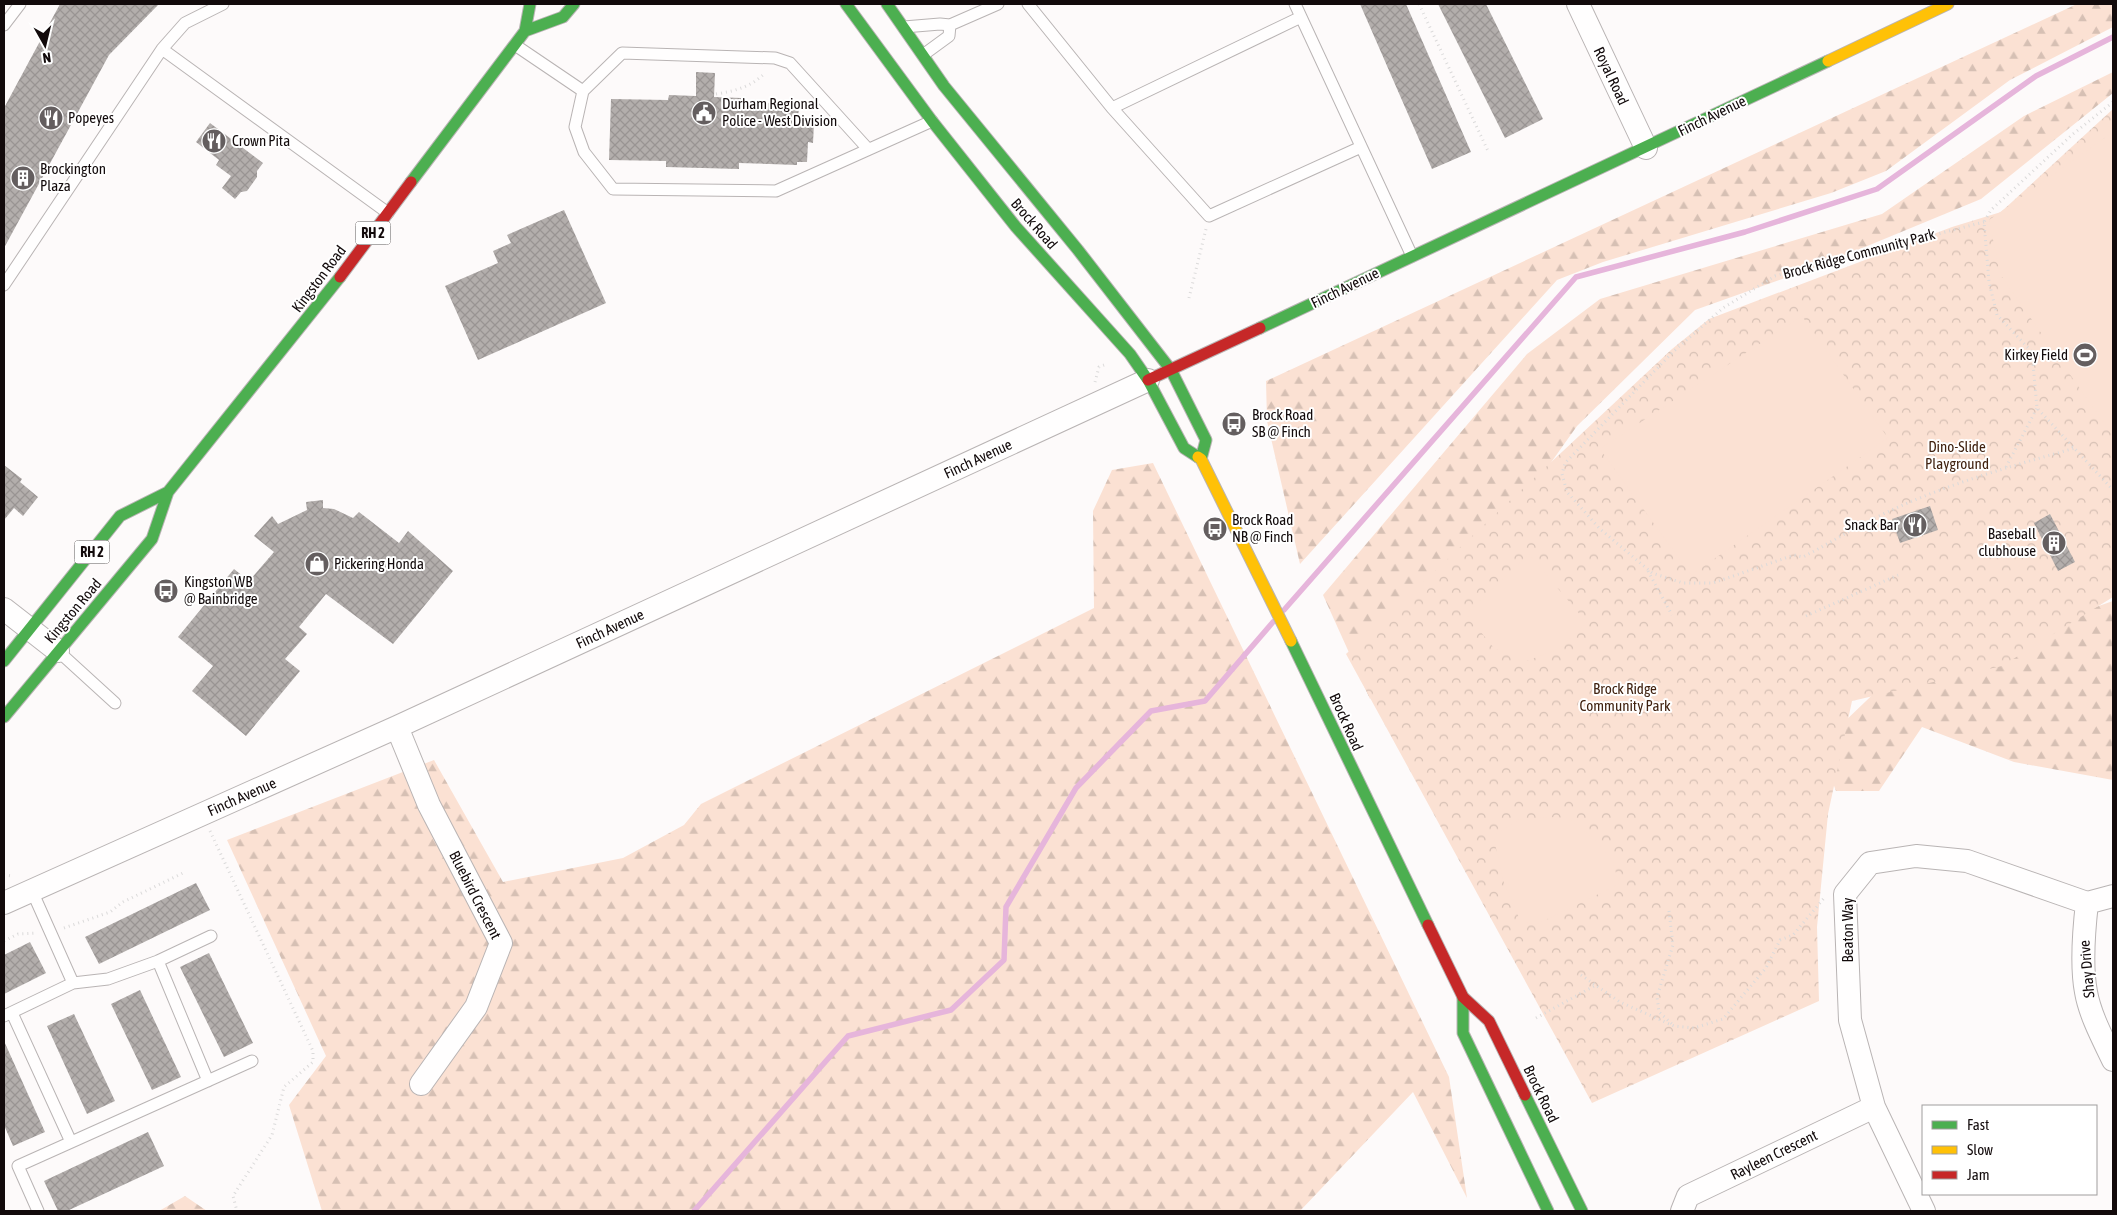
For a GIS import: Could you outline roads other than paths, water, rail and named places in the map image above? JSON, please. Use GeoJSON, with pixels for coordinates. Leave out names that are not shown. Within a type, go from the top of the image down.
{"type":"FeatureCollection","features":[{"type":"Feature","properties":{"kind":"main road","name":"Kingston Road"},"geometry":{"type":"LineString","coordinates":[[4,717],[152,539],[168,492],[316,308],[515,45],[525,31],[530,4]]}},
{"type":"Feature","properties":{"kind":"main road"},"geometry":{"type":"LineString","coordinates":[[525,31],[563,17],[574,4]]}},
{"type":"Feature","properties":{"kind":"main road","name":"Brock Road"},"geometry":{"type":"LineString","coordinates":[[846,4],[932,121],[1016,227],[1130,354],[1148,380],[1184,448],[1201,459],[1313,684],[1345,757],[1463,997],[1489,1021],[1582,1211]]}},
{"type":"Feature","properties":{"kind":"main road","name":"Brock Road"},"geometry":{"type":"LineString","coordinates":[[887,4],[944,86],[1078,250],[1172,370],[1206,440],[1201,459]]}},
{"type":"Feature","properties":{"kind":"main road","name":"Finch Avenue"},"geometry":{"type":"LineString","coordinates":[[1148,380],[1646,148],[1948,4]]}},
{"type":"Feature","properties":{"kind":"main road","name":"Kingston Road"},"geometry":{"type":"LineString","coordinates":[[4,661],[120,516],[168,492]]}},
{"type":"Feature","properties":{"kind":"main road","name":"Brock Road"},"geometry":{"type":"LineString","coordinates":[[1463,997],[1463,1033],[1548,1211]]}},
{"type":"Feature","properties":{"kind":"street","name":"Royal Road"},"geometry":{"type":"LineString","coordinates":[[1578,4],[1646,148]]}},
{"type":"Feature","properties":{"kind":"street","name":"Finch Avenue"},"geometry":{"type":"LineString","coordinates":[[4,904],[397,727],[1148,380]]}},
{"type":"Feature","properties":{"kind":"street"},"geometry":{"type":"LineString","coordinates":[[4,609],[58,651]]}},
{"type":"Feature","properties":{"kind":"street","name":"Bluebird Crescent"},"geometry":{"type":"LineString","coordinates":[[397,727],[429,805],[501,943],[476,1007],[421,1084]]}},
{"type":"Feature","properties":{"kind":"street","name":"Beaton Way"},"geometry":{"type":"LineString","coordinates":[[1924,1211],[1874,1107],[1850,1020],[1845,894],[1870,863],[1916,856],[1967,861],[2087,903]]}},
{"type":"Feature","properties":{"kind":"street"},"geometry":{"type":"LineString","coordinates":[[2087,903],[2113,896]]}},
{"type":"Feature","properties":{"kind":"street","name":"Shay Drive"},"geometry":{"type":"LineString","coordinates":[[2087,903],[2084,933],[2086,992],[2100,1032],[2113,1060]]}},
{"type":"Feature","properties":{"kind":"street","name":"Rayleen Crescent"},"geometry":{"type":"LineString","coordinates":[[1682,1211],[1688,1196],[1874,1107]]}},
{"type":"Feature","properties":{"kind":"lane"},"geometry":{"type":"LineString","coordinates":[[4,25],[20,4]]}},
{"type":"Feature","properties":{"kind":"lane"},"geometry":{"type":"LineString","coordinates":[[4,285],[162,49],[185,23],[224,4]]}},
{"type":"Feature","properties":{"kind":"lane"},"geometry":{"type":"LineString","coordinates":[[902,27],[940,24],[950,26],[998,4]]}},
{"type":"Feature","properties":{"kind":"lane"},"geometry":{"type":"LineString","coordinates":[[1028,4],[1112,108],[1209,216],[1361,147]]}},
{"type":"Feature","properties":{"kind":"lane"},"geometry":{"type":"LineString","coordinates":[[1294,4],[1412,256]]}},
{"type":"Feature","properties":{"kind":"lane"},"geometry":{"type":"LineString","coordinates":[[1112,108],[1301,17]]}},
{"type":"Feature","properties":{"kind":"lane"},"geometry":{"type":"LineString","coordinates":[[923,55],[949,36],[950,26]]}},
{"type":"Feature","properties":{"kind":"lane"},"geometry":{"type":"LineString","coordinates":[[515,45],[583,91]]}},
{"type":"Feature","properties":{"kind":"lane"},"geometry":{"type":"LineString","coordinates":[[162,49],[388,213]]}},
{"type":"Feature","properties":{"kind":"lane"},"geometry":{"type":"LineString","coordinates":[[868,150],[790,63],[775,58],[622,53],[583,91],[575,127],[584,152],[613,189],[776,191],[868,150],[932,121]]}},
{"type":"Feature","properties":{"kind":"lane"},"geometry":{"type":"LineString","coordinates":[[58,651],[116,703]]}},
{"type":"Feature","properties":{"kind":"lane"},"geometry":{"type":"LineString","coordinates":[[32,891],[73,983]]}},
{"type":"Feature","properties":{"kind":"lane"},"geometry":{"type":"LineString","coordinates":[[71,1142],[8,1014],[73,983],[108,978],[158,961],[211,936]]}},
{"type":"Feature","properties":{"kind":"lane"},"geometry":{"type":"LineString","coordinates":[[158,961],[208,1081]]}},
{"type":"Feature","properties":{"kind":"lane"},"geometry":{"type":"LineString","coordinates":[[38,1211],[18,1166],[252,1061]]}},
{"type":"Feature","properties":{"kind":"waterway"},"geometry":{"type":"LineString","coordinates":[[1284,610],[1576,277],[1745,232],[1877,189],[2036,76],[2113,37]]}},
{"type":"Feature","properties":{"kind":"waterway"},"geometry":{"type":"LineString","coordinates":[[694,1211],[848,1036],[951,1010],[1004,960],[1006,907],[1076,788],[1151,711],[1205,701],[1273,622]]}},
{"type":"Feature","properties":{"kind":"place","name":"Durham Regional Police - West Division"},"geometry":{"type":"Point","coordinates":[704,113]}},
{"type":"Feature","properties":{"kind":"place","name":"Popeyes"},"geometry":{"type":"Point","coordinates":[51,118]}},
{"type":"Feature","properties":{"kind":"place","name":"Crown Pita"},"geometry":{"type":"Point","coordinates":[214,141]}},
{"type":"Feature","properties":{"kind":"place","name":"Brockington Plaza"},"geometry":{"type":"Point","coordinates":[23,178]}},
{"type":"Feature","properties":{"kind":"place","name":"Kirkey Field"},"geometry":{"type":"Point","coordinates":[2085,355]}},
{"type":"Feature","properties":{"kind":"place","name":"Brock Road SB @ Finch"},"geometry":{"type":"Point","coordinates":[1234,424]}},
{"type":"Feature","properties":{"kind":"place","name":"Snack Bar"},"geometry":{"type":"Point","coordinates":[1915,525]}},
{"type":"Feature","properties":{"kind":"place","name":"Brock Road NB @ Finch"},"geometry":{"type":"Point","coordinates":[1215,529]}},
{"type":"Feature","properties":{"kind":"place","name":"Baseball clubhouse"},"geometry":{"type":"Point","coordinates":[2054,543]}},
{"type":"Feature","properties":{"kind":"place","name":"Pickering Honda"},"geometry":{"type":"Point","coordinates":[317,564]}},
{"type":"Feature","properties":{"kind":"place","name":"Kingston WB @ Bainbridge"},"geometry":{"type":"Point","coordinates":[166,591]}},
{"type":"Feature","properties":{"kind":"park label","name":"Dino-Slide Playground"},"geometry":{"type":"Point","coordinates":[1957,456]}},
{"type":"Feature","properties":{"kind":"park label","name":"Brock Ridge Community Park"},"geometry":{"type":"Point","coordinates":[1625,698]}}]}
